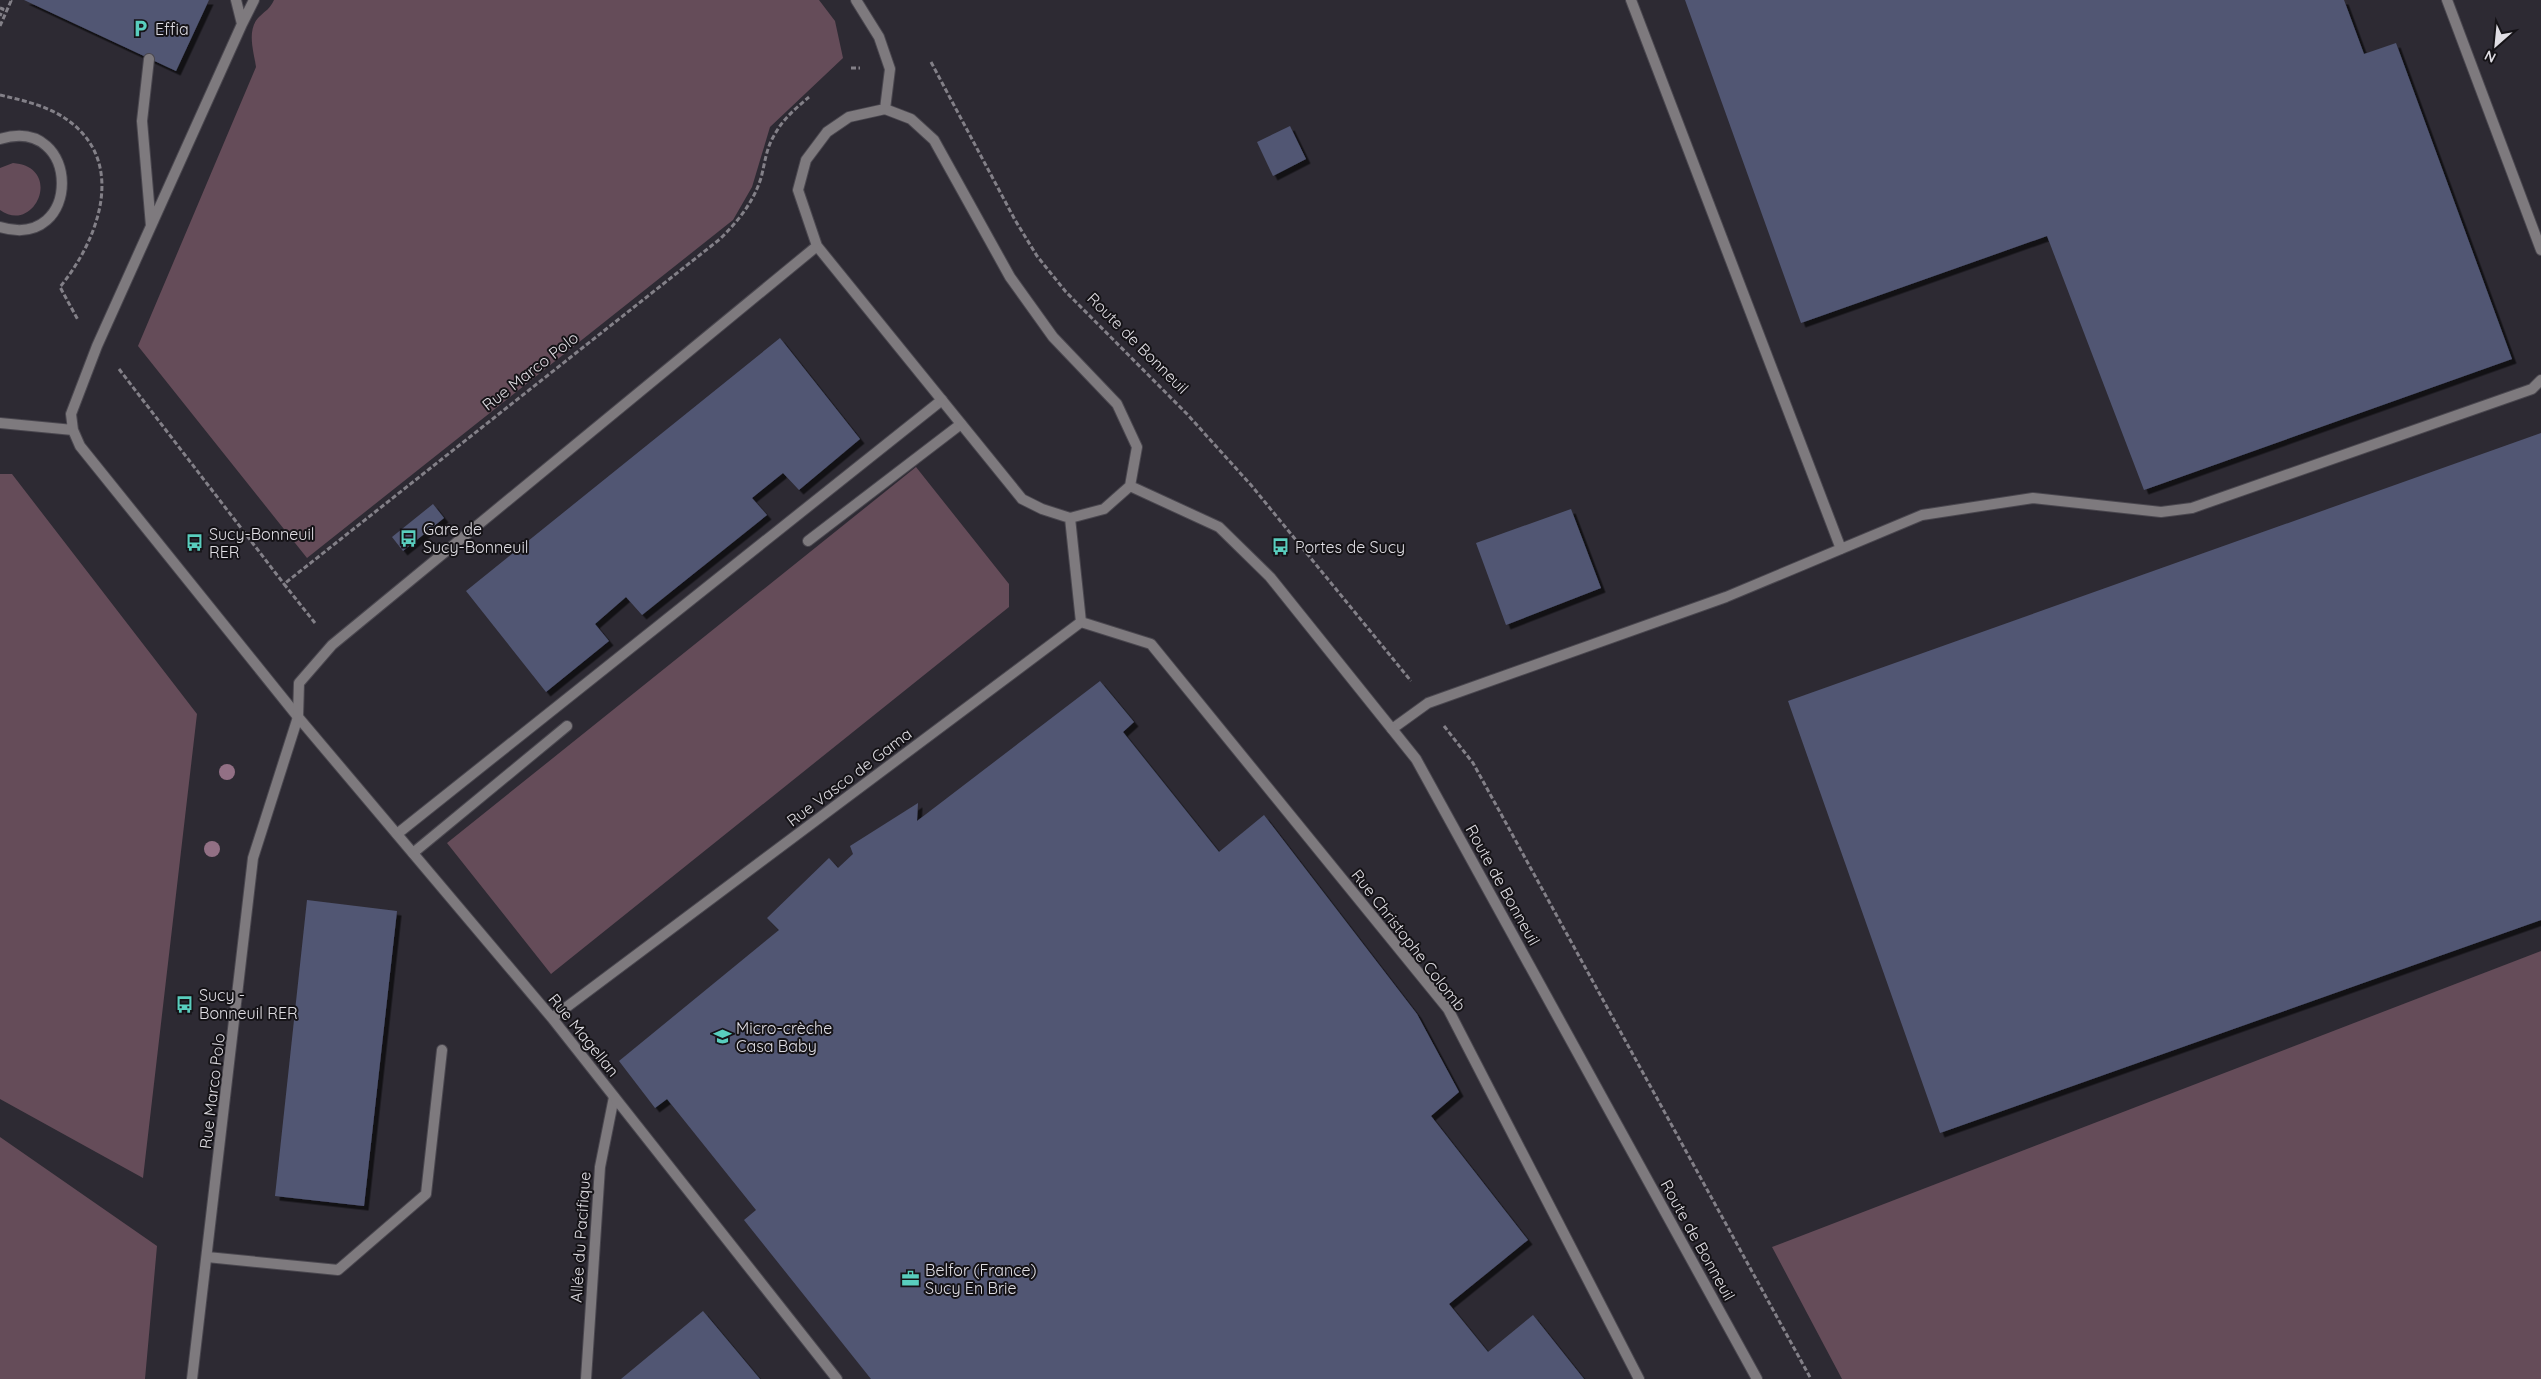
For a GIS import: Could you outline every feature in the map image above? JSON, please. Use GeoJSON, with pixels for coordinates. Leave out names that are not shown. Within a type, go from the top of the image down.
{"type":"FeatureCollection","features":[{"type":"Feature","properties":{"kind":"street"},"geometry":{"type":"LineString","coordinates":[[236,0],[242,24]]}},
{"type":"Feature","properties":{"kind":"street"},"geometry":{"type":"LineString","coordinates":[[0,423],[73,430],[72,414],[76,398],[97,346],[254,0]]}},
{"type":"Feature","properties":{"kind":"street"},"geometry":{"type":"LineString","coordinates":[[856,0],[879,37],[890,69],[885,109]]}},
{"type":"Feature","properties":{"kind":"street"},"geometry":{"type":"LineString","coordinates":[[1631,0],[1841,549]]}},
{"type":"Feature","properties":{"kind":"street"},"geometry":{"type":"LineString","coordinates":[[2447,0],[2541,250]]}},
{"type":"Feature","properties":{"kind":"street"},"geometry":{"type":"LineString","coordinates":[[148,59],[142,121],[151,228]]}},
{"type":"Feature","properties":{"kind":"street"},"geometry":{"type":"LineString","coordinates":[[885,109],[911,119],[934,140],[1010,277],[1053,338],[1117,404],[1137,447],[1130,486],[1104,509],[1070,518],[1042,509],[1022,499],[817,246],[798,190],[806,160],[827,132],[849,116],[885,109]]}},
{"type":"Feature","properties":{"kind":"street"},"geometry":{"type":"LineString","coordinates":[[0,139],[10,136],[25,136],[40,142],[52,152],[60,166],[64,182],[61,197],[54,212],[42,223],[28,229],[12,230],[0,227]]}},
{"type":"Feature","properties":{"kind":"street","name":"Rue Marco Polo"},"geometry":{"type":"LineString","coordinates":[[192,1379],[253,858],[298,717],[299,683],[332,645],[817,246]]}},
{"type":"Feature","properties":{"kind":"street"},"geometry":{"type":"LineString","coordinates":[[1392,729],[1428,703],[1726,598],[1922,515],[2033,498],[2161,512],[2192,508],[2532,389],[2541,380]]}},
{"type":"Feature","properties":{"kind":"street"},"geometry":{"type":"LineString","coordinates":[[397,834],[942,400]]}},
{"type":"Feature","properties":{"kind":"street"},"geometry":{"type":"LineString","coordinates":[[808,541],[961,424]]}},
{"type":"Feature","properties":{"kind":"street","name":"Rue Magellan"},"geometry":{"type":"LineString","coordinates":[[73,430],[80,446],[232,636],[552,1018],[837,1379]]}},
{"type":"Feature","properties":{"kind":"street","name":"Route de Bonneuil"},"geometry":{"type":"LineString","coordinates":[[1130,486],[1219,528],[1270,577],[1416,758],[1757,1379]]}},
{"type":"Feature","properties":{"kind":"street"},"geometry":{"type":"LineString","coordinates":[[1070,518],[1081,622]]}},
{"type":"Feature","properties":{"kind":"street","name":"Rue Vasco de Gama"},"geometry":{"type":"LineString","coordinates":[[552,1018],[1081,622]]}},
{"type":"Feature","properties":{"kind":"street","name":"Rue Christophe Colomb"},"geometry":{"type":"LineString","coordinates":[[1081,622],[1151,644],[1448,1009],[1639,1379]]}},
{"type":"Feature","properties":{"kind":"street"},"geometry":{"type":"LineString","coordinates":[[413,854],[567,726]]}},
{"type":"Feature","properties":{"kind":"street"},"geometry":{"type":"LineString","coordinates":[[207,1257],[338,1270],[426,1194],[442,1050]]}},
{"type":"Feature","properties":{"kind":"street","name":"Allée du Pacifique"},"geometry":{"type":"LineString","coordinates":[[586,1379],[600,1167],[614,1097]]}},
{"type":"Feature","properties":{"kind":"path"},"geometry":{"type":"LineString","coordinates":[[0,26],[11,1],[9,0]]}},
{"type":"Feature","properties":{"kind":"path"},"geometry":{"type":"LineString","coordinates":[[0,8],[4,9],[0,16]]}},
{"type":"Feature","properties":{"kind":"path","name":"Route de Bonneuil"},"geometry":{"type":"LineString","coordinates":[[931,62],[1015,220],[1037,256],[1066,292],[1187,414],[1251,485],[1362,619]]}},
{"type":"Feature","properties":{"kind":"path","name":"Rue Marco Polo"},"geometry":{"type":"LineString","coordinates":[[284,584],[720,239],[739,221],[750,203],[774,135],[783,121],[808,97]]}},
{"type":"Feature","properties":{"kind":"path"},"geometry":{"type":"LineString","coordinates":[[60,286],[80,324]]}},
{"type":"Feature","properties":{"kind":"path"},"geometry":{"type":"LineString","coordinates":[[117,366],[332,645]]}},
{"type":"Feature","properties":{"kind":"path","name":"Route de Bonneuil"},"geometry":{"type":"LineString","coordinates":[[1473,763],[1811,1379]]}},
{"type":"Feature","properties":{"kind":"shaded area"},"geometry":{"type":"Polygon","coordinates":[[[274,0],[819,0],[835,21],[843,58],[770,127],[752,187],[733,220],[307,558],[138,346],[256,67],[252,41],[255,22],[274,0]]]}},
{"type":"Feature","properties":{"kind":"shaded area"},"geometry":{"type":"Polygon","coordinates":[[[13,163],[29,167],[37,176],[41,186],[39,197],[33,207],[24,214],[13,215],[0,210],[0,168],[13,163]]]}},
{"type":"Feature","properties":{"kind":"shaded area"},"geometry":{"type":"Polygon","coordinates":[[[916,467],[1009,584],[1009,607],[551,974],[447,843],[916,467]]]}},
{"type":"Feature","properties":{"kind":"shaded area"},"geometry":{"type":"Polygon","coordinates":[[[0,474],[12,474],[197,714],[143,1178],[0,1099],[0,474]]]}},
{"type":"Feature","properties":{"kind":"shaded area"},"geometry":{"type":"Polygon","coordinates":[[[2541,951],[2541,1379],[1842,1379],[1772,1247],[2541,951]]]}},
{"type":"Feature","properties":{"kind":"shaded area"},"geometry":{"type":"Polygon","coordinates":[[[0,1137],[157,1246],[145,1379],[0,1379],[0,1137]]]}},
{"type":"Feature","properties":{"kind":"building","name":"Effia"},"geometry":{"type":"Polygon","coordinates":[[[24,0],[209,0],[176,71],[24,0]]]}},
{"type":"Feature","properties":{"kind":"building"},"geometry":{"type":"Polygon","coordinates":[[[1685,0],[2344,0],[2364,54],[2396,43],[2512,359],[2144,490],[2047,236],[1801,323],[1685,0]]]}},
{"type":"Feature","properties":{"kind":"building"},"geometry":{"type":"Polygon","coordinates":[[[1290,126],[1306,159],[1273,176],[1257,142],[1290,126]]]}},
{"type":"Feature","properties":{"kind":"building"},"geometry":{"type":"Polygon","coordinates":[[[780,338],[860,439],[799,490],[783,473],[752,498],[767,515],[642,615],[626,597],[595,624],[609,641],[546,692],[466,591],[780,338]]]}},
{"type":"Feature","properties":{"kind":"building"},"geometry":{"type":"Polygon","coordinates":[[[2541,433],[2541,920],[1940,1133],[1788,701],[2541,433]]]}},
{"type":"Feature","properties":{"kind":"building"},"geometry":{"type":"Polygon","coordinates":[[[433,504],[444,518],[403,551],[392,537],[433,504]]]}},
{"type":"Feature","properties":{"kind":"building"},"geometry":{"type":"Polygon","coordinates":[[[1571,509],[1601,588],[1506,625],[1476,543],[1571,509]]]}},
{"type":"Feature","properties":{"kind":"building"},"geometry":{"type":"Polygon","coordinates":[[[1100,681],[1134,722],[1123,732],[1219,852],[1264,815],[1417,1014],[1459,1092],[1431,1116],[1528,1240],[1449,1304],[1488,1352],[1533,1315],[1584,1379],[871,1379],[744,1220],[756,1210],[667,1099],[655,1108],[619,1061],[779,930],[767,918],[829,858],[838,868],[853,854],[850,846],[918,803],[917,821],[1100,681]]]}},
{"type":"Feature","properties":{"kind":"building"},"geometry":{"type":"Polygon","coordinates":[[[307,900],[397,911],[364,1206],[275,1196],[307,900]]]}},
{"type":"Feature","properties":{"kind":"building"},"geometry":{"type":"Polygon","coordinates":[[[703,1311],[760,1379],[621,1379],[703,1311]]]}},
{"type":"Feature","properties":{"kind":"place","name":"Effia"},"geometry":{"type":"Point","coordinates":[141,29]}},
{"type":"Feature","properties":{"kind":"place","name":"Gare de Sucy-Bonneuil"},"geometry":{"type":"Point","coordinates":[409,538]}},
{"type":"Feature","properties":{"kind":"place","name":"Sucy-Bonneuil RER"},"geometry":{"type":"Point","coordinates":[195,543]}},
{"type":"Feature","properties":{"kind":"place","name":"Portes de Sucy"},"geometry":{"type":"Point","coordinates":[1281,547]}},
{"type":"Feature","properties":{"kind":"place","name":"Sucy - Bonneuil RER"},"geometry":{"type":"Point","coordinates":[185,1004]}},
{"type":"Feature","properties":{"kind":"place","name":"Micro-crèche Casa Baby"},"geometry":{"type":"Point","coordinates":[722,1037]}},
{"type":"Feature","properties":{"kind":"place","name":"Belfor (France) Sucy En Brie"},"geometry":{"type":"Point","coordinates":[911,1279]}}]}
